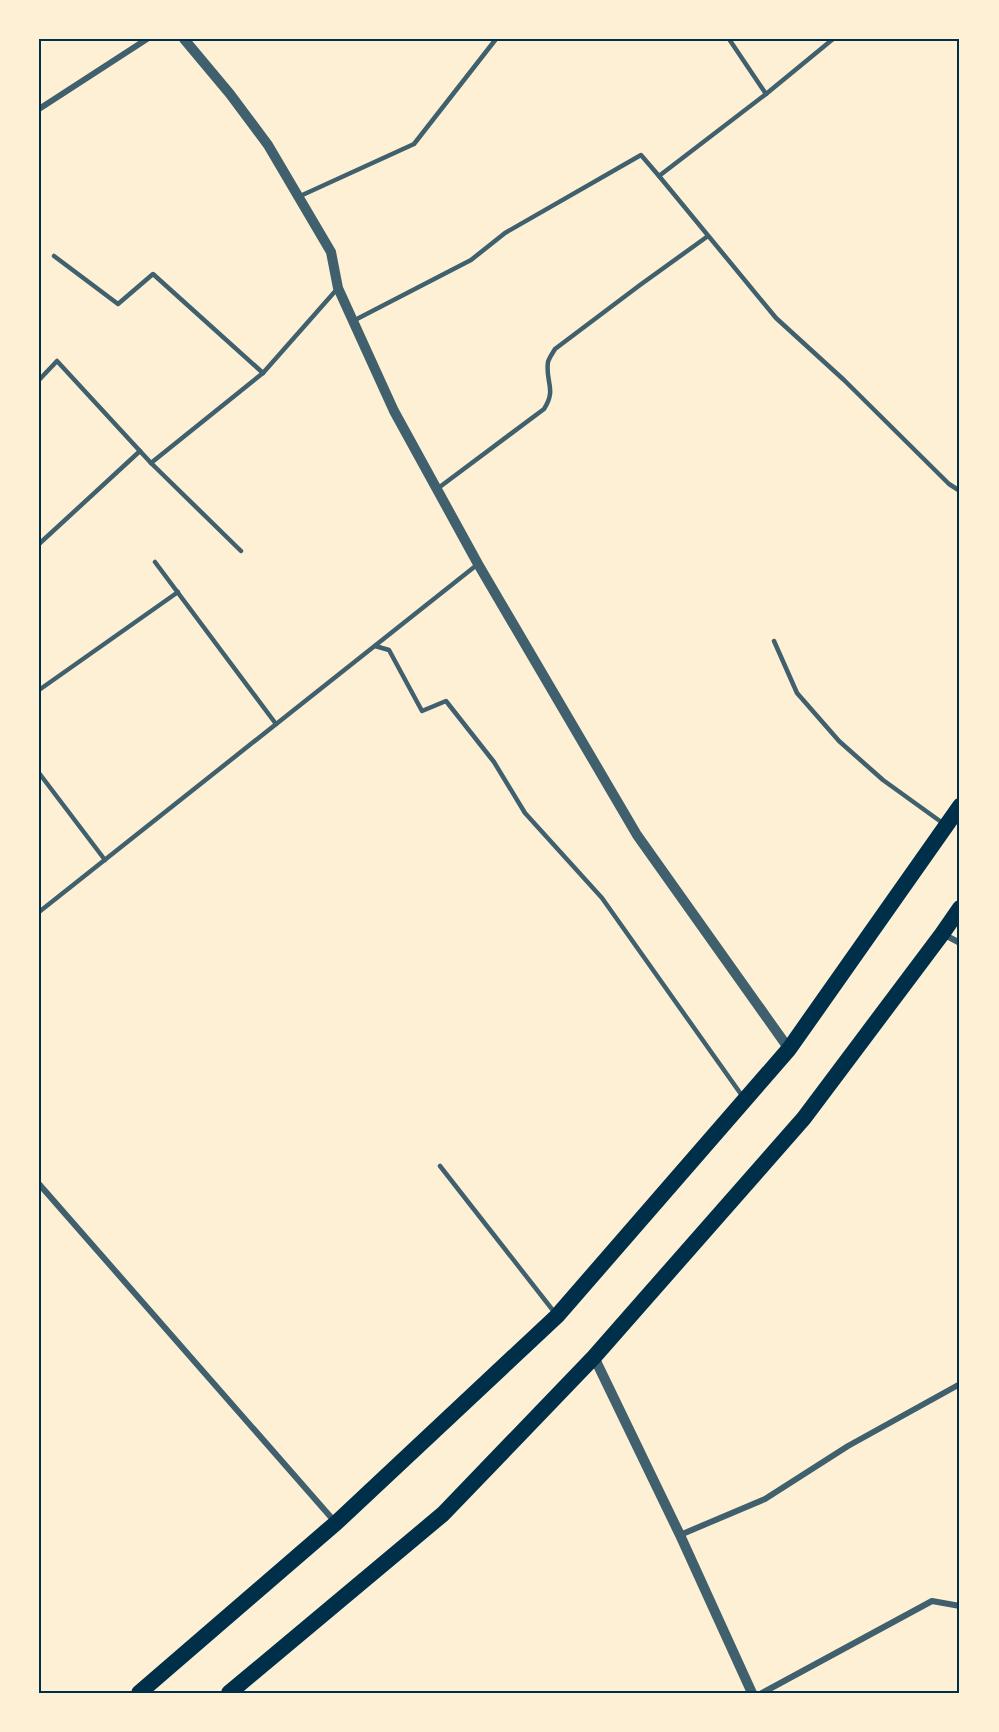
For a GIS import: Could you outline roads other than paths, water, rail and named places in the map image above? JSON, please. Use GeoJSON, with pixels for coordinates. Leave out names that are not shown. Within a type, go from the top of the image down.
{"type":"FeatureCollection","features":[{"type":"Feature","properties":{"kind":"highway"},"geometry":{"type":"LineString","coordinates":[[139,1693],[336,1523],[557,1316],[789,1049],[960,806]]}},
{"type":"Feature","properties":{"kind":"highway"},"geometry":{"type":"LineString","coordinates":[[229,1693],[443,1514],[594,1357],[804,1118],[960,908]]}},
{"type":"Feature","properties":{"kind":"street"},"geometry":{"type":"LineString","coordinates":[[39,109],[147,39]]}},
{"type":"Feature","properties":{"kind":"street"},"geometry":{"type":"LineString","coordinates":[[184,39],[230,94],[268,145],[331,252],[338,288],[394,411],[478,564],[637,835],[789,1049]]}},
{"type":"Feature","properties":{"kind":"street"},"geometry":{"type":"LineString","coordinates":[[942,934],[960,943]]}},
{"type":"Feature","properties":{"kind":"street"},"geometry":{"type":"LineString","coordinates":[[39,1184],[336,1523]]}},
{"type":"Feature","properties":{"kind":"street"},"geometry":{"type":"LineString","coordinates":[[594,1357],[680,1535],[752,1693]]}},
{"type":"Feature","properties":{"kind":"street"},"geometry":{"type":"LineString","coordinates":[[680,1535],[765,1499],[848,1446],[960,1384]]}},
{"type":"Feature","properties":{"kind":"street"},"geometry":{"type":"LineString","coordinates":[[762,1693],[932,1601],[960,1606]]}},
{"type":"Feature","properties":{"kind":"lane"},"geometry":{"type":"LineString","coordinates":[[298,197],[414,144],[496,39]]}},
{"type":"Feature","properties":{"kind":"lane"},"geometry":{"type":"LineString","coordinates":[[729,39],[766,94]]}},
{"type":"Feature","properties":{"kind":"lane"},"geometry":{"type":"LineString","coordinates":[[659,176],[833,39]]}},
{"type":"Feature","properties":{"kind":"lane"},"geometry":{"type":"LineString","coordinates":[[353,321],[471,260],[505,233],[641,155],[776,318],[844,380],[949,484],[960,491]]}},
{"type":"Feature","properties":{"kind":"lane"},"geometry":{"type":"LineString","coordinates":[[437,489],[544,409],[551,394],[548,367],[555,349],[708,236]]}},
{"type":"Feature","properties":{"kind":"lane"},"geometry":{"type":"LineString","coordinates":[[54,256],[118,304],[153,274],[263,374]]}},
{"type":"Feature","properties":{"kind":"lane"},"geometry":{"type":"LineString","coordinates":[[151,463],[263,374],[338,288]]}},
{"type":"Feature","properties":{"kind":"lane"},"geometry":{"type":"LineString","coordinates":[[39,380],[57,361],[151,463],[241,550]]}},
{"type":"Feature","properties":{"kind":"lane"},"geometry":{"type":"LineString","coordinates":[[39,544],[140,451]]}},
{"type":"Feature","properties":{"kind":"lane"},"geometry":{"type":"LineString","coordinates":[[155,562],[276,724]]}},
{"type":"Feature","properties":{"kind":"lane"},"geometry":{"type":"LineString","coordinates":[[39,912],[478,564]]}},
{"type":"Feature","properties":{"kind":"lane"},"geometry":{"type":"LineString","coordinates":[[39,690],[178,592]]}},
{"type":"Feature","properties":{"kind":"lane"},"geometry":{"type":"LineString","coordinates":[[774,641],[797,693],[839,741],[883,780],[946,826]]}},
{"type":"Feature","properties":{"kind":"lane"},"geometry":{"type":"LineString","coordinates":[[375,646],[389,650],[422,711],[446,700],[494,762],[525,813],[602,898],[744,1099]]}},
{"type":"Feature","properties":{"kind":"lane"},"geometry":{"type":"LineString","coordinates":[[39,773],[105,860]]}},
{"type":"Feature","properties":{"kind":"lane"},"geometry":{"type":"LineString","coordinates":[[440,1166],[557,1316]]}}]}
